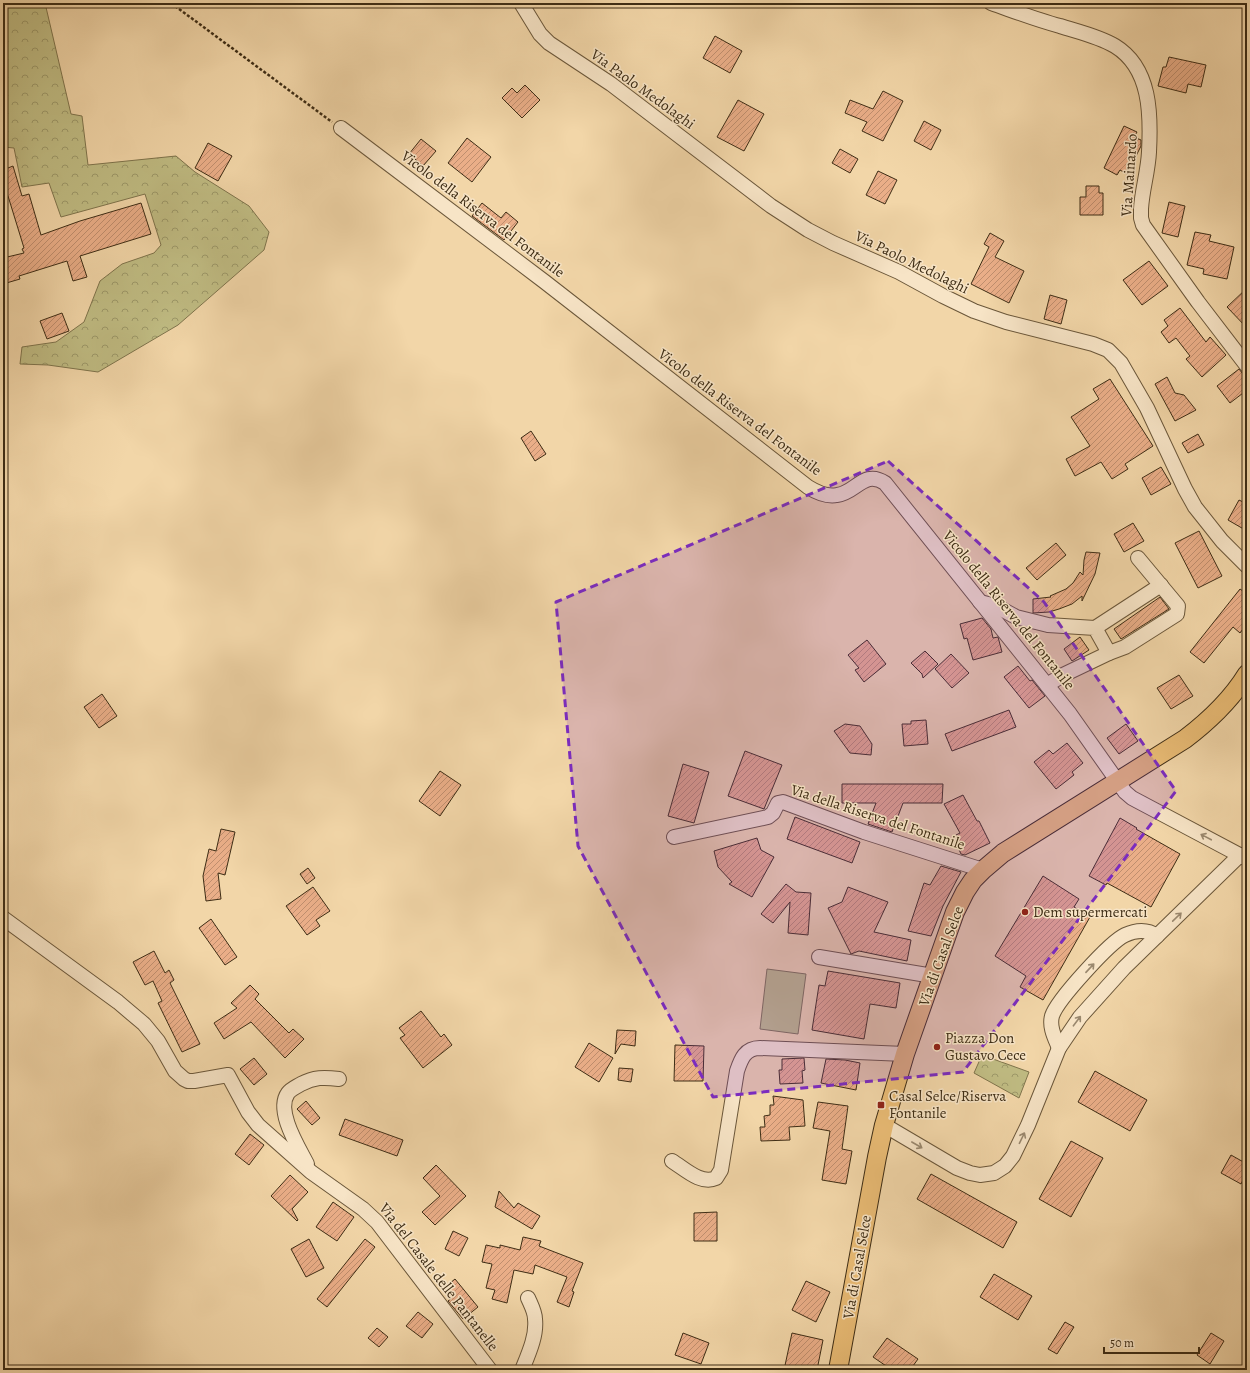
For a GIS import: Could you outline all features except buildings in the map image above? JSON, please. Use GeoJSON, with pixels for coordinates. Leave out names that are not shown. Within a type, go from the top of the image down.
{"type":"FeatureCollection","features":[{"type":"Feature","properties":{"kind":"main road","name":"Via di Casal Selce"},"geometry":{"type":"LineString","coordinates":[[838,1370],[873,1176],[884,1125],[905,1054],[960,902],[971,884],[983,870],[1010,848],[1185,739],[1204,725],[1231,697],[1247,674]]}},
{"type":"Feature","properties":{"kind":"street","name":"Via Paolo Medolaghi"},"geometry":{"type":"LineString","coordinates":[[521,3],[546,41],[617,89],[771,206],[808,230],[833,243],[899,272],[974,311],[1006,322],[1093,344],[1108,350],[1121,363],[1147,408],[1195,507],[1219,538],[1247,566]]}},
{"type":"Feature","properties":{"kind":"street","name":"Via Mainardo"},"geometry":{"type":"LineString","coordinates":[[991,3],[1098,38],[1115,46],[1131,60],[1143,80],[1149,106],[1149,158],[1142,200],[1142,222],[1145,229],[1247,366]]}},
{"type":"Feature","properties":{"kind":"street","name":"Vicolo della Riserva del Fontanile"},"geometry":{"type":"LineString","coordinates":[[341,128],[544,282],[808,487],[825,494],[838,495],[866,480],[874,478],[885,483],[1047,685],[1076,723],[1123,790],[1132,798],[1244,857]]}},
{"type":"Feature","properties":{"kind":"street"},"geometry":{"type":"LineString","coordinates":[[1047,685],[1063,675],[1125,647],[1177,614],[1178,606],[1138,558]]}},
{"type":"Feature","properties":{"kind":"street"},"geometry":{"type":"LineString","coordinates":[[980,602],[996,606],[1016,617],[1048,625],[1095,628],[1160,585]]}},
{"type":"Feature","properties":{"kind":"street"},"geometry":{"type":"LineString","coordinates":[[1095,628],[1109,653]]}},
{"type":"Feature","properties":{"kind":"street","name":"Via della Riserva del Fontanile"},"geometry":{"type":"LineString","coordinates":[[674,837],[768,817],[773,814],[778,803],[783,802],[864,832],[983,870]]}},
{"type":"Feature","properties":{"kind":"street"},"geometry":{"type":"LineString","coordinates":[[884,1125],[963,1171],[980,1175],[997,1172],[1005,1166],[1013,1156],[1028,1125],[1059,1048],[1080,1017],[1124,968],[1244,857]]}},
{"type":"Feature","properties":{"kind":"street","name":"Via del Casale delle Pantanelle"},"geometry":{"type":"LineString","coordinates":[[3,918],[118,1002],[144,1024],[158,1041],[177,1073],[184,1079],[194,1081],[228,1075],[255,1122],[311,1172],[374,1218],[490,1370]]}},
{"type":"Feature","properties":{"kind":"street"},"geometry":{"type":"LineString","coordinates":[[1059,1048],[1052,1029],[1051,1021],[1056,1007],[1065,995],[1119,938],[1131,932],[1142,931],[1152,933],[1157,936]]}},
{"type":"Feature","properties":{"kind":"street"},"geometry":{"type":"LineString","coordinates":[[819,957],[933,976]]}},
{"type":"Feature","properties":{"kind":"street"},"geometry":{"type":"LineString","coordinates":[[672,1161],[702,1179],[710,1181],[716,1178],[720,1170],[737,1071],[743,1056],[750,1049],[760,1048],[905,1054]]}},
{"type":"Feature","properties":{"kind":"street"},"geometry":{"type":"LineString","coordinates":[[311,1172],[288,1123],[285,1111],[286,1097],[293,1088],[312,1079],[324,1077],[339,1079]]}},
{"type":"Feature","properties":{"kind":"street"},"geometry":{"type":"LineString","coordinates":[[522,1370],[530,1346],[535,1322],[534,1313],[528,1298]]}},
{"type":"Feature","properties":{"kind":"path"},"geometry":{"type":"LineString","coordinates":[[171,3],[341,128]]}},
{"type":"Feature","properties":{"kind":"highlighted area"},"geometry":{"type":"Polygon","coordinates":[[[888,461],[1044,602],[1176,791],[963,1072],[713,1097],[578,846],[556,602],[888,461]]]}},
{"type":"Feature","properties":{"kind":"green space"},"geometry":{"type":"Polygon","coordinates":[[[3,3],[45,3],[71,114],[82,116],[88,165],[176,156],[195,172],[249,206],[269,232],[264,250],[178,325],[98,372],[48,365],[20,364],[22,347],[56,342],[84,322],[100,281],[122,264],[154,253],[161,245],[145,194],[61,217],[49,183],[22,187],[14,148],[3,147],[3,3]]]}},
{"type":"Feature","properties":{"kind":"green space"},"geometry":{"type":"Polygon","coordinates":[[[767,969],[806,974],[798,1034],[760,1029],[767,969]]]}},
{"type":"Feature","properties":{"kind":"green space"},"geometry":{"type":"Polygon","coordinates":[[[982,1055],[1029,1072],[1019,1098],[974,1073],[982,1055]]]}},
{"type":"Feature","properties":{"kind":"place","name":"Dem supermercati"},"geometry":{"type":"Point","coordinates":[1025,912]}},
{"type":"Feature","properties":{"kind":"place","name":"Piazza Don Gustavo Cece"},"geometry":{"type":"Point","coordinates":[937,1047]}},
{"type":"Feature","properties":{"kind":"place","name":"Casal Selce/Riserva Fontanile"},"geometry":{"type":"Point","coordinates":[881,1105]}}]}
